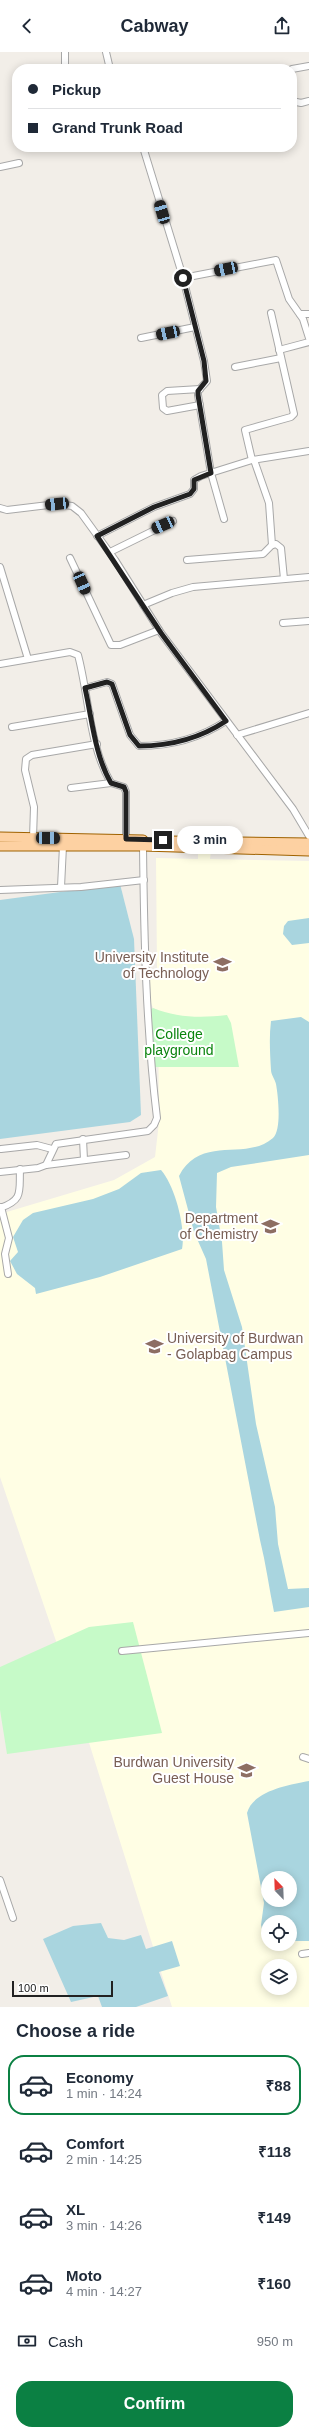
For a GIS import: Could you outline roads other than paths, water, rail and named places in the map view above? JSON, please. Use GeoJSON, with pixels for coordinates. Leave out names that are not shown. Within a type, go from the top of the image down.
{"type":"FeatureCollection","features":[{"type":"Feature","properties":{"kind":"main road"},"geometry":{"type":"LineString","coordinates":[[0,837],[309,843]]}},
{"type":"Feature","properties":{"kind":"main road"},"geometry":{"type":"LineString","coordinates":[[0,846],[144,846],[309,851]]}},
{"type":"Feature","properties":{"kind":"street"},"geometry":{"type":"LineString","coordinates":[[65,52],[65,64]]}},
{"type":"Feature","properties":{"kind":"street"},"geometry":{"type":"LineString","coordinates":[[106,52],[109,64]]}},
{"type":"Feature","properties":{"kind":"street"},"geometry":{"type":"LineString","coordinates":[[297,68],[309,66]]}},
{"type":"Feature","properties":{"kind":"street"},"geometry":{"type":"LineString","coordinates":[[297,102],[301,103],[309,101]]}},
{"type":"Feature","properties":{"kind":"street"},"geometry":{"type":"LineString","coordinates":[[145,152],[183,278],[204,361],[206,381],[200,389],[198,395],[211,473],[224,519]]}},
{"type":"Feature","properties":{"kind":"street"},"geometry":{"type":"LineString","coordinates":[[0,168],[19,163]]}},
{"type":"Feature","properties":{"kind":"street"},"geometry":{"type":"LineString","coordinates":[[183,278],[276,260],[289,299],[303,319],[309,338]]}},
{"type":"Feature","properties":{"kind":"street"},"geometry":{"type":"LineString","coordinates":[[271,313],[294,414],[291,418],[245,430],[253,460],[269,503],[272,545]]}},
{"type":"Feature","properties":{"kind":"street"},"geometry":{"type":"LineString","coordinates":[[300,314],[309,314]]}},
{"type":"Feature","properties":{"kind":"street"},"geometry":{"type":"LineString","coordinates":[[141,338],[195,327]]}},
{"type":"Feature","properties":{"kind":"street"},"geometry":{"type":"LineString","coordinates":[[279,350],[309,342]]}},
{"type":"Feature","properties":{"kind":"street"},"geometry":{"type":"LineString","coordinates":[[235,367],[281,358]]}},
{"type":"Feature","properties":{"kind":"street"},"geometry":{"type":"LineString","coordinates":[[200,389],[167,391],[164,392],[162,400],[164,408],[167,411],[200,405]]}},
{"type":"Feature","properties":{"kind":"street"},"geometry":{"type":"LineString","coordinates":[[97,536],[154,507],[190,494],[194,489],[194,480],[211,473],[253,460],[309,451]]}},
{"type":"Feature","properties":{"kind":"street"},"geometry":{"type":"LineString","coordinates":[[0,508],[7,510],[57,504],[72,506],[81,513],[110,552],[159,630],[293,809],[309,836]]}},
{"type":"Feature","properties":{"kind":"street"},"geometry":{"type":"LineString","coordinates":[[110,552],[173,521]]}},
{"type":"Feature","properties":{"kind":"street"},"geometry":{"type":"LineString","coordinates":[[187,560],[263,554],[272,545],[276,544],[281,548],[284,579]]}},
{"type":"Feature","properties":{"kind":"street"},"geometry":{"type":"LineString","coordinates":[[70,558],[111,645],[120,645],[159,630]]}},
{"type":"Feature","properties":{"kind":"street"},"geometry":{"type":"LineString","coordinates":[[0,568],[28,659]]}},
{"type":"Feature","properties":{"kind":"street"},"geometry":{"type":"LineString","coordinates":[[143,605],[172,593],[193,587],[309,577]]}},
{"type":"Feature","properties":{"kind":"street"},"geometry":{"type":"LineString","coordinates":[[283,623],[309,621]]}},
{"type":"Feature","properties":{"kind":"street"},"geometry":{"type":"LineString","coordinates":[[0,664],[76,653],[97,744],[111,783]]}},
{"type":"Feature","properties":{"kind":"street"},"geometry":{"type":"LineString","coordinates":[[85,688],[107,682],[112,684],[130,735],[139,746],[194,738],[208,733],[226,721]]}},
{"type":"Feature","properties":{"kind":"street"},"geometry":{"type":"LineString","coordinates":[[237,735],[309,713]]}},
{"type":"Feature","properties":{"kind":"street"},"geometry":{"type":"LineString","coordinates":[[12,727],[90,714]]}},
{"type":"Feature","properties":{"kind":"street"},"geometry":{"type":"LineString","coordinates":[[33,838],[34,807],[25,770],[26,759],[32,755],[97,744]]}},
{"type":"Feature","properties":{"kind":"street"},"geometry":{"type":"LineString","coordinates":[[71,788],[111,783],[124,787],[126,792],[126,839]]}},
{"type":"Feature","properties":{"kind":"street"},"geometry":{"type":"LineString","coordinates":[[61,887],[63,846]]}},
{"type":"Feature","properties":{"kind":"street"},"geometry":{"type":"LineString","coordinates":[[46,1165],[52,1149],[56,1144],[148,1131],[154,1125],[157,1118],[151,1067],[144,963],[144,846]]}},
{"type":"Feature","properties":{"kind":"street"},"geometry":{"type":"LineString","coordinates":[[0,890],[61,887],[144,880]]}},
{"type":"Feature","properties":{"kind":"street"},"geometry":{"type":"LineString","coordinates":[[83,1139],[84,1160]]}},
{"type":"Feature","properties":{"kind":"street"},"geometry":{"type":"LineString","coordinates":[[1,1149],[37,1145],[52,1149]]}},
{"type":"Feature","properties":{"kind":"street"},"geometry":{"type":"LineString","coordinates":[[0,1172],[126,1155]]}},
{"type":"Feature","properties":{"kind":"street"},"geometry":{"type":"LineString","coordinates":[[8,1274],[5,1254],[9,1238],[0,1207],[15,1202],[19,1196],[20,1169]]}},
{"type":"Feature","properties":{"kind":"street"},"geometry":{"type":"LineString","coordinates":[[122,1651],[309,1633]]}},
{"type":"Feature","properties":{"kind":"street"},"geometry":{"type":"LineString","coordinates":[[0,1880],[2,1890],[13,1918]]}},
{"type":"Feature","properties":{"kind":"street"},"geometry":{"type":"LineString","coordinates":[[302,1954],[309,1953]]}},
{"type":"Feature","properties":{"kind":"water"},"geometry":{"type":"Polygon","coordinates":[[[120,884],[134,939],[141,1115],[130,1122],[0,1139],[0,900],[120,884]]]}},
{"type":"Feature","properties":{"kind":"water"},"geometry":{"type":"Polygon","coordinates":[[[309,918],[309,943],[292,945],[283,934],[284,926],[288,921],[309,918]]]}},
{"type":"Feature","properties":{"kind":"water"},"geometry":{"type":"Polygon","coordinates":[[[301,1017],[309,1022],[309,1155],[231,1167],[217,1173],[216,1207],[222,1242],[224,1270],[242,1327],[256,1424],[275,1507],[278,1544],[288,1589],[309,1588],[309,1607],[274,1612],[206,1259],[194,1232],[179,1176],[188,1163],[199,1156],[211,1152],[250,1148],[262,1145],[273,1138],[278,1128],[279,1112],[276,1084],[271,1070],[271,1021],[301,1017]]]}},
{"type":"Feature","properties":{"kind":"water"},"geometry":{"type":"Polygon","coordinates":[[[161,1170],[171,1186],[175,1196],[181,1219],[183,1240],[182,1249],[100,1277],[36,1294],[35,1288],[17,1274],[10,1261],[18,1252],[13,1237],[23,1220],[33,1213],[93,1199],[119,1189],[141,1173],[161,1170]]]}},
{"type":"Feature","properties":{"kind":"water"},"geometry":{"type":"Polygon","coordinates":[[[309,1781],[309,1941],[297,1941],[297,1915],[262,1915],[263,1907],[297,1907],[297,1871],[261,1871],[261,1887],[247,1813],[256,1799],[272,1790],[309,1781]]]}},
{"type":"Feature","properties":{"kind":"water"},"geometry":{"type":"Polygon","coordinates":[[[101,1923],[108,1938],[124,1940],[141,1935],[146,1949],[172,1941],[180,1966],[159,1972],[168,1996],[136,2007],[102,2007],[98,1996],[71,2002],[43,1939],[73,1926],[101,1923]]]}},
{"type":"Feature","properties":{"kind":"place","name":"University Institute of Technology"},"geometry":{"type":"Point","coordinates":[222,965]}},
{"type":"Feature","properties":{"kind":"place","name":"Department of Chemistry"},"geometry":{"type":"Point","coordinates":[271,1226]}},
{"type":"Feature","properties":{"kind":"place","name":"University of Burdwan - Golapbag Campus"},"geometry":{"type":"Point","coordinates":[154,1346]}},
{"type":"Feature","properties":{"kind":"place","name":"Burdwan University Guest House"},"geometry":{"type":"Point","coordinates":[247,1770]}},
{"type":"Feature","properties":{"kind":"park label","name":"College playground"},"geometry":{"type":"Point","coordinates":[179,1042]}}]}
